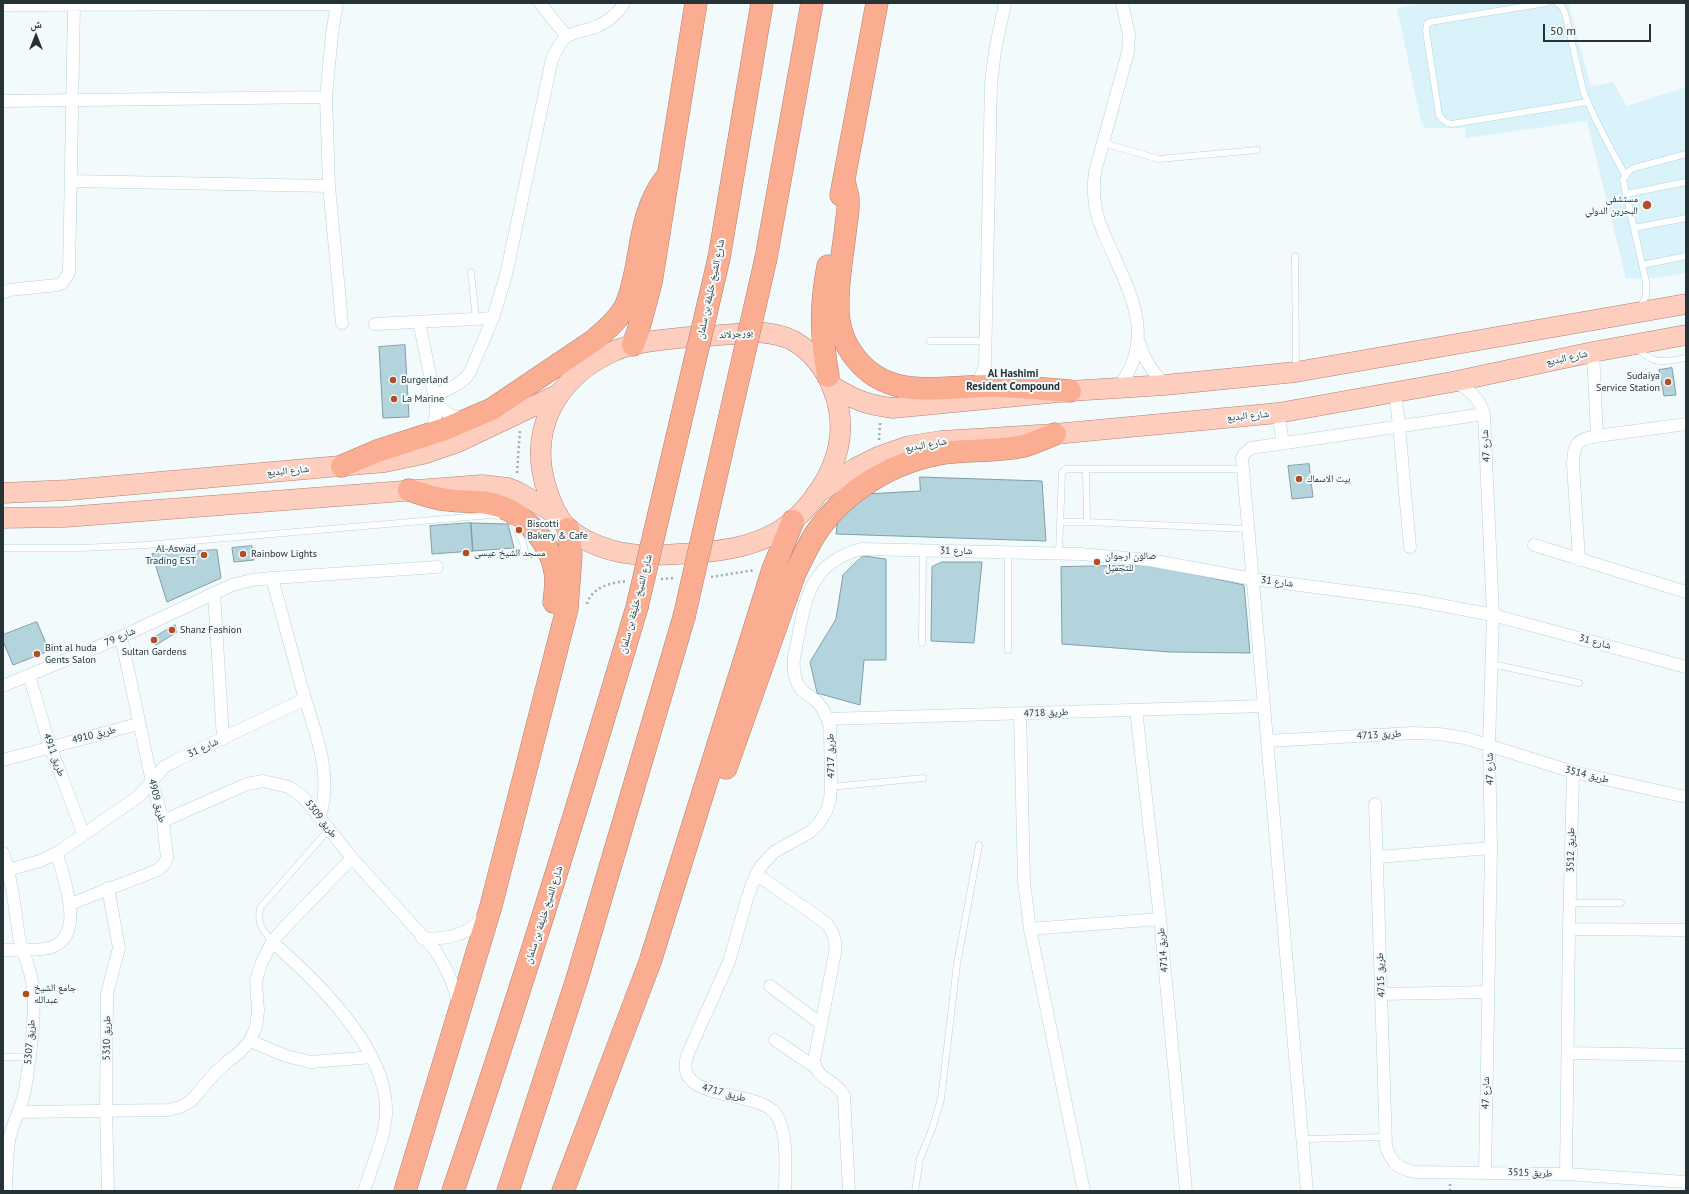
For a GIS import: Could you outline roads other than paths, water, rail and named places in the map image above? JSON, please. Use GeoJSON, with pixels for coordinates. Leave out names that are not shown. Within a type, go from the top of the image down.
{"type":"FeatureCollection","features":[{"type":"Feature","properties":{"kind":"highway"},"geometry":{"type":"LineString","coordinates":[[633,345],[651,283],[666,178],[696,3]]}},
{"type":"Feature","properties":{"kind":"highway","name":"شارع الشيخ خليفة بن سلمان"},"geometry":{"type":"LineString","coordinates":[[453,1191],[486,1094],[572,826],[637,607],[719,258],[762,3]]}},
{"type":"Feature","properties":{"kind":"highway"},"geometry":{"type":"LineString","coordinates":[[508,1191],[577,979],[684,618],[766,258],[812,3]]}},
{"type":"Feature","properties":{"kind":"highway"},"geometry":{"type":"LineString","coordinates":[[830,381],[822,335],[823,297],[877,3]]}},
{"type":"Feature","properties":{"kind":"highway"},"geometry":{"type":"LineString","coordinates":[[342,466],[377,451],[430,435],[492,409],[587,345],[605,330],[624,308],[631,293],[647,214],[657,189],[666,178]]}},
{"type":"Feature","properties":{"kind":"highway"},"geometry":{"type":"LineString","coordinates":[[844,180],[848,198],[838,290],[838,311],[841,330],[846,345],[856,359],[868,371],[884,380],[900,386],[923,388],[984,380],[1070,391]]}},
{"type":"Feature","properties":{"kind":"highway"},"geometry":{"type":"LineString","coordinates":[[700,808],[720,780],[731,755],[795,573],[817,532],[845,499],[863,486],[901,465],[922,458],[945,453],[1025,446],[1055,434]]}},
{"type":"Feature","properties":{"kind":"highway"},"geometry":{"type":"LineString","coordinates":[[409,490],[429,497],[488,503],[508,510],[525,521],[539,535],[549,552],[555,572],[555,592],[547,650],[547,688]]}},
{"type":"Feature","properties":{"kind":"highway"},"geometry":{"type":"LineString","coordinates":[[563,1191],[650,962],[700,808],[771,575],[793,521]]}},
{"type":"Feature","properties":{"kind":"highway"},"geometry":{"type":"LineString","coordinates":[[405,1191],[491,906],[567,609],[571,555],[563,522]]}},
{"type":"Feature","properties":{"kind":"main road"},"geometry":{"type":"LineString","coordinates":[[830,381],[854,400],[881,407],[900,408],[1070,391],[1165,385],[1296,372],[1686,304]]}},
{"type":"Feature","properties":{"kind":"main road","name":"بورجرلاند"},"geometry":{"type":"LineString","coordinates":[[757,332],[775,334],[793,341],[805,350],[816,361],[830,381],[839,417],[838,447],[834,463],[828,476],[816,494],[793,521],[771,536],[750,544],[717,552],[670,555],[634,555],[608,549],[588,541],[563,522],[544,481],[541,463],[541,445],[544,427],[550,410],[559,394],[565,385],[590,365],[613,352],[633,345],[653,340],[757,332]]}},
{"type":"Feature","properties":{"kind":"main road","name":"شارع البديع"},"geometry":{"type":"LineString","coordinates":[[816,494],[856,468],[878,457],[909,446],[941,441],[1055,434],[1278,413],[1394,391],[1452,382],[1593,352],[1686,335]]}},
{"type":"Feature","properties":{"kind":"main road","name":"شارع البديع"},"geometry":{"type":"LineString","coordinates":[[3,493],[69,490],[385,462],[423,454],[479,433],[559,394]]}},
{"type":"Feature","properties":{"kind":"main road"},"geometry":{"type":"LineString","coordinates":[[3,518],[65,517],[409,490],[482,486],[508,488],[516,491],[563,522]]}},
{"type":"Feature","properties":{"kind":"street"},"geometry":{"type":"LineString","coordinates":[[3,5],[337,3],[332,34],[326,97],[329,186],[342,323]]}},
{"type":"Feature","properties":{"kind":"street"},"geometry":{"type":"LineString","coordinates":[[540,3],[566,37]]}},
{"type":"Feature","properties":{"kind":"street"},"geometry":{"type":"LineString","coordinates":[[435,399],[465,378],[470,372],[493,318],[506,275],[552,59],[558,46],[566,37],[578,31],[595,27],[610,19],[624,3]]}},
{"type":"Feature","properties":{"kind":"street"},"geometry":{"type":"LineString","coordinates":[[984,380],[991,83],[995,51],[1005,3]]}},
{"type":"Feature","properties":{"kind":"street"},"geometry":{"type":"LineString","coordinates":[[1119,387],[1127,376],[1137,352],[1137,320],[1133,301],[1098,219],[1094,203],[1093,187],[1095,172],[1129,43],[1128,26],[1122,3]]}},
{"type":"Feature","properties":{"kind":"street"},"geometry":{"type":"LineString","coordinates":[[3,293],[9,290],[57,285],[66,278],[69,267],[74,5]]}},
{"type":"Feature","properties":{"kind":"street"},"geometry":{"type":"LineString","coordinates":[[3,101],[326,97]]}},
{"type":"Feature","properties":{"kind":"street"},"geometry":{"type":"LineString","coordinates":[[71,181],[329,186]]}},
{"type":"Feature","properties":{"kind":"street"},"geometry":{"type":"LineString","coordinates":[[375,324],[493,318]]}},
{"type":"Feature","properties":{"kind":"street"},"geometry":{"type":"LineString","coordinates":[[419,322],[435,399],[435,420],[430,435]]}},
{"type":"Feature","properties":{"kind":"street"},"geometry":{"type":"LineString","coordinates":[[1138,339],[1146,362],[1154,374],[1165,385]]}},
{"type":"Feature","properties":{"kind":"street"},"geometry":{"type":"LineString","coordinates":[[1593,352],[1597,436]]}},
{"type":"Feature","properties":{"kind":"street","name":"شارع 47"},"geometry":{"type":"LineString","coordinates":[[1452,382],[1460,384],[1473,394],[1482,406],[1484,414],[1493,615],[1490,746],[1491,848],[1485,1172]]}},
{"type":"Feature","properties":{"kind":"street"},"geometry":{"type":"LineString","coordinates":[[1394,391],[1399,426],[1410,547]]}},
{"type":"Feature","properties":{"kind":"street"},"geometry":{"type":"LineString","coordinates":[[435,399],[450,415],[467,420]]}},
{"type":"Feature","properties":{"kind":"street"},"geometry":{"type":"LineString","coordinates":[[1278,413],[1283,443]]}},
{"type":"Feature","properties":{"kind":"street"},"geometry":{"type":"LineString","coordinates":[[1307,1191],[1254,579],[1242,458],[1247,450],[1251,448],[1484,414]]}},
{"type":"Feature","properties":{"kind":"street"},"geometry":{"type":"LineString","coordinates":[[1579,560],[1573,464],[1574,450],[1578,442],[1586,438],[1597,436],[1686,424]]}},
{"type":"Feature","properties":{"kind":"street"},"geometry":{"type":"LineString","coordinates":[[1534,545],[1686,592]]}},
{"type":"Feature","properties":{"kind":"street","name":"شارع 31"},"geometry":{"type":"LineString","coordinates":[[862,549],[1059,553],[1150,560],[1254,579],[1414,600],[1493,615],[1686,667]]}},
{"type":"Feature","properties":{"kind":"street","name":"طريق 4717"},"geometry":{"type":"LineString","coordinates":[[785,1191],[782,1129],[774,1112],[759,1102],[702,1088],[691,1080],[686,1068],[686,1056],[729,962],[746,899],[756,874],[774,852],[810,832],[819,823],[826,812],[830,800],[831,788],[830,727],[828,719],[820,705],[800,687],[796,678],[794,657],[812,584],[819,573],[838,557],[862,549]]}},
{"type":"Feature","properties":{"kind":"street","name":"شارع 79"},"geometry":{"type":"LineString","coordinates":[[3,686],[120,637],[232,585],[252,580],[272,578],[437,567]]}},
{"type":"Feature","properties":{"kind":"street"},"geometry":{"type":"LineString","coordinates":[[272,578],[305,699],[317,735],[324,771],[323,807],[320,816]]}},
{"type":"Feature","properties":{"kind":"street"},"geometry":{"type":"LineString","coordinates":[[214,593],[223,738]]}},
{"type":"Feature","properties":{"kind":"street","name":"طريق 4909"},"geometry":{"type":"LineString","coordinates":[[70,904],[108,888],[154,872],[162,867],[167,857],[162,821],[138,724],[120,637]]}},
{"type":"Feature","properties":{"kind":"street","name":"طريق 4911"},"geometry":{"type":"LineString","coordinates":[[29,675],[50,746],[83,833]]}},
{"type":"Feature","properties":{"kind":"street","name":"شارع 31"},"geometry":{"type":"LineString","coordinates":[[6,870],[40,860],[57,853],[83,833],[139,796],[164,767],[305,699]]}},
{"type":"Feature","properties":{"kind":"street","name":"طريق 4718"},"geometry":{"type":"LineString","coordinates":[[828,719],[1264,706]]}},
{"type":"Feature","properties":{"kind":"street","name":"طريق 4714"},"geometry":{"type":"LineString","coordinates":[[1136,710],[1160,919],[1186,1191]]}},
{"type":"Feature","properties":{"kind":"street"},"geometry":{"type":"LineString","coordinates":[[1020,714],[1023,861],[1030,929],[1084,1191]]}},
{"type":"Feature","properties":{"kind":"street","name":"طريق 4910"},"geometry":{"type":"LineString","coordinates":[[3,760],[50,746],[138,724]]}},
{"type":"Feature","properties":{"kind":"street","name":"طريق 4713"},"geometry":{"type":"LineString","coordinates":[[1267,741],[1413,733],[1439,734],[1465,738],[1490,746]]}},
{"type":"Feature","properties":{"kind":"street","name":"طريق 3514"},"geometry":{"type":"LineString","coordinates":[[1490,746],[1573,772],[1686,797]]}},
{"type":"Feature","properties":{"kind":"street","name":"طريق 3512"},"geometry":{"type":"LineString","coordinates":[[1566,1174],[1569,929],[1573,772]]}},
{"type":"Feature","properties":{"kind":"street","name":"طريق 5309"},"geometry":{"type":"LineString","coordinates":[[162,821],[246,784],[263,781],[289,787],[303,796],[352,858],[434,950],[447,970],[457,996],[459,1013]]}},
{"type":"Feature","properties":{"kind":"street","name":"طريق 4715"},"geometry":{"type":"LineString","coordinates":[[1375,804],[1386,1142]]}},
{"type":"Feature","properties":{"kind":"street"},"geometry":{"type":"LineString","coordinates":[[1377,857],[1491,848]]}},
{"type":"Feature","properties":{"kind":"street","name":"طريق 5307"},"geometry":{"type":"LineString","coordinates":[[3,853],[22,949],[30,969],[33,1009],[30,1057],[24,1092],[10,1136],[5,1167],[6,1191]]}},
{"type":"Feature","properties":{"kind":"street"},"geometry":{"type":"LineString","coordinates":[[3,950],[48,948],[57,945],[65,938],[70,930],[70,904],[57,853]]}},
{"type":"Feature","properties":{"kind":"street"},"geometry":{"type":"LineString","coordinates":[[18,1112],[168,1110],[180,1107],[191,1101],[214,1074],[250,1042],[256,1027],[258,1011],[256,980],[262,962],[272,942],[352,858]]}},
{"type":"Feature","properties":{"kind":"street"},"geometry":{"type":"LineString","coordinates":[[756,874],[826,923],[834,934],[836,947],[814,1055],[815,1067]]}},
{"type":"Feature","properties":{"kind":"street","name":"طريق 5310"},"geometry":{"type":"LineString","coordinates":[[108,888],[119,948],[107,994],[106,1110],[108,1191]]}},
{"type":"Feature","properties":{"kind":"street"},"geometry":{"type":"LineString","coordinates":[[422,938],[442,938],[462,933],[483,917],[491,906]]}},
{"type":"Feature","properties":{"kind":"street"},"geometry":{"type":"LineString","coordinates":[[1030,929],[1160,919]]}},
{"type":"Feature","properties":{"kind":"street"},"geometry":{"type":"LineString","coordinates":[[1569,929],[1686,930]]}},
{"type":"Feature","properties":{"kind":"street"},"geometry":{"type":"LineString","coordinates":[[272,942],[306,973],[337,1007],[372,1058],[381,1075],[386,1094],[386,1114],[382,1133],[364,1191]]}},
{"type":"Feature","properties":{"kind":"street"},"geometry":{"type":"LineString","coordinates":[[770,986],[821,1024]]}},
{"type":"Feature","properties":{"kind":"street"},"geometry":{"type":"LineString","coordinates":[[1381,994],[1488,992]]}},
{"type":"Feature","properties":{"kind":"street"},"geometry":{"type":"LineString","coordinates":[[775,1040],[815,1067],[822,1078],[839,1088],[844,1096],[849,1191]]}},
{"type":"Feature","properties":{"kind":"street"},"geometry":{"type":"LineString","coordinates":[[250,1042],[286,1056],[311,1062],[372,1058]]}},
{"type":"Feature","properties":{"kind":"street"},"geometry":{"type":"LineString","coordinates":[[1568,1053],[1686,1054]]}},
{"type":"Feature","properties":{"kind":"street","name":"طريق 3515"},"geometry":{"type":"LineString","coordinates":[[1386,1142],[1392,1160],[1402,1168],[1415,1172],[1566,1174],[1686,1182]]}},
{"type":"Feature","properties":{"kind":"lane"},"geometry":{"type":"LineString","coordinates":[[1546,3],[1430,22],[1427,24],[1426,31],[1439,115],[1447,124],[1452,124],[1587,102]]}},
{"type":"Feature","properties":{"kind":"lane"},"geometry":{"type":"LineString","coordinates":[[1557,3],[1562,7],[1565,13],[1581,83],[1587,102],[1598,126],[1625,175]]}},
{"type":"Feature","properties":{"kind":"lane"},"geometry":{"type":"LineString","coordinates":[[1103,143],[1159,159],[1257,150]]}},
{"type":"Feature","properties":{"kind":"lane"},"geometry":{"type":"LineString","coordinates":[[1637,312],[1643,302],[1646,291],[1642,265],[1623,180],[1625,175],[1634,168],[1686,154]]}},
{"type":"Feature","properties":{"kind":"lane"},"geometry":{"type":"LineString","coordinates":[[1626,194],[1686,182]]}},
{"type":"Feature","properties":{"kind":"lane"},"geometry":{"type":"LineString","coordinates":[[1634,228],[1686,218]]}},
{"type":"Feature","properties":{"kind":"lane"},"geometry":{"type":"LineString","coordinates":[[1295,256],[1296,372]]}},
{"type":"Feature","properties":{"kind":"lane"},"geometry":{"type":"LineString","coordinates":[[1642,265],[1686,256]]}},
{"type":"Feature","properties":{"kind":"lane"},"geometry":{"type":"LineString","coordinates":[[471,272],[476,319]]}},
{"type":"Feature","properties":{"kind":"lane"},"geometry":{"type":"LineString","coordinates":[[930,341],[985,340]]}},
{"type":"Feature","properties":{"kind":"lane"},"geometry":{"type":"LineString","coordinates":[[1633,345],[1647,358],[1654,361],[1664,362],[1686,358]]}},
{"type":"Feature","properties":{"kind":"lane"},"geometry":{"type":"LineString","coordinates":[[1059,553],[1062,472],[1066,468],[1242,469]]}},
{"type":"Feature","properties":{"kind":"lane"},"geometry":{"type":"LineString","coordinates":[[1086,469],[1087,522]]}},
{"type":"Feature","properties":{"kind":"lane"},"geometry":{"type":"LineString","coordinates":[[3,548],[81,548],[146,545],[490,515],[509,517],[523,542],[526,556]]}},
{"type":"Feature","properties":{"kind":"lane"},"geometry":{"type":"LineString","coordinates":[[1060,522],[1248,529]]}},
{"type":"Feature","properties":{"kind":"lane"},"geometry":{"type":"LineString","coordinates":[[922,643],[923,551]]}},
{"type":"Feature","properties":{"kind":"lane"},"geometry":{"type":"LineString","coordinates":[[1008,552],[1008,650]]}},
{"type":"Feature","properties":{"kind":"lane"},"geometry":{"type":"LineString","coordinates":[[1492,664],[1579,683]]}},
{"type":"Feature","properties":{"kind":"lane"},"geometry":{"type":"LineString","coordinates":[[831,788],[923,778]]}},
{"type":"Feature","properties":{"kind":"lane"},"geometry":{"type":"LineString","coordinates":[[272,942],[260,925],[260,908],[329,829]]}},
{"type":"Feature","properties":{"kind":"lane"},"geometry":{"type":"LineString","coordinates":[[915,1191],[920,1159],[932,1129],[941,1099],[957,964],[979,846]]}},
{"type":"Feature","properties":{"kind":"lane"},"geometry":{"type":"LineString","coordinates":[[1570,902],[1621,902]]}},
{"type":"Feature","properties":{"kind":"lane"},"geometry":{"type":"LineString","coordinates":[[3,1057],[30,1057]]}},
{"type":"Feature","properties":{"kind":"lane"},"geometry":{"type":"LineString","coordinates":[[1303,1139],[1386,1142]]}},
{"type":"Feature","properties":{"kind":"place","name":"مستشفى البحرين الدولي"},"geometry":{"type":"Point","coordinates":[1647,205]}},
{"type":"Feature","properties":{"kind":"place","name":"Burgerland"},"geometry":{"type":"Point","coordinates":[393,380]}},
{"type":"Feature","properties":{"kind":"place","name":"Sudaiya Service Station"},"geometry":{"type":"Point","coordinates":[1668,382]}},
{"type":"Feature","properties":{"kind":"place","name":"La Marine"},"geometry":{"type":"Point","coordinates":[394,399]}},
{"type":"Feature","properties":{"kind":"place","name":"بيت الاسماك"},"geometry":{"type":"Point","coordinates":[1299,479]}},
{"type":"Feature","properties":{"kind":"place","name":"Biscotti Bakery & Cafe"},"geometry":{"type":"Point","coordinates":[519,530]}},
{"type":"Feature","properties":{"kind":"place","name":"مسجد الشيخ عيسى"},"geometry":{"type":"Point","coordinates":[466,553]}},
{"type":"Feature","properties":{"kind":"place","name":"Rainbow Lights"},"geometry":{"type":"Point","coordinates":[243,554]}},
{"type":"Feature","properties":{"kind":"place","name":"Al-Aswad Trading EST"},"geometry":{"type":"Point","coordinates":[204,555]}},
{"type":"Feature","properties":{"kind":"place","name":"صالون ارجوان للتجميل"},"geometry":{"type":"Point","coordinates":[1097,562]}},
{"type":"Feature","properties":{"kind":"place","name":"Shanz Fashion"},"geometry":{"type":"Point","coordinates":[172,630]}},
{"type":"Feature","properties":{"kind":"place","name":"Sultan Gardens"},"geometry":{"type":"Point","coordinates":[154,640]}},
{"type":"Feature","properties":{"kind":"place","name":"Bint al huda Gents Salon"},"geometry":{"type":"Point","coordinates":[37,654]}},
{"type":"Feature","properties":{"kind":"place","name":"جامع الشيخ عبدالله"},"geometry":{"type":"Point","coordinates":[26,994]}},
{"type":"Feature","properties":{"kind":"district","name":"Al Hashimi Resident Compound"},"geometry":{"type":"Point","coordinates":[1013,380]}}]}
